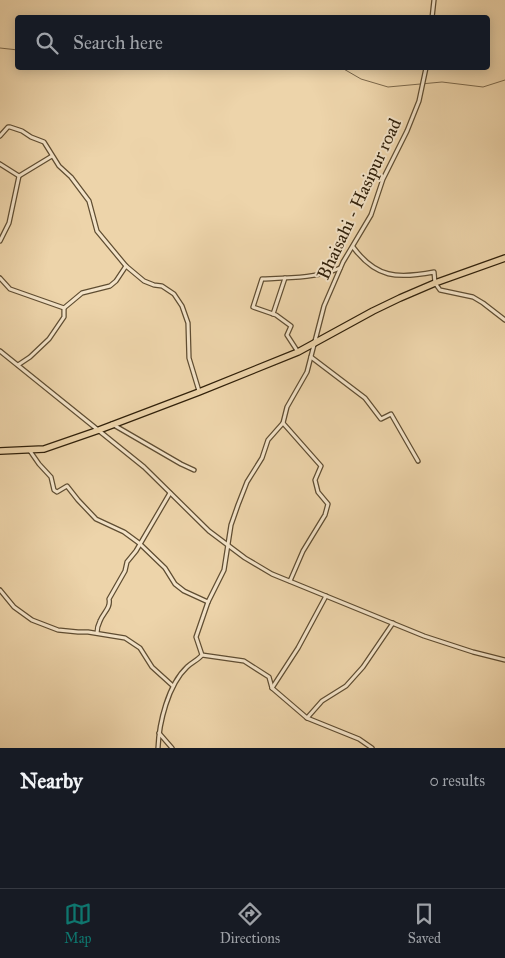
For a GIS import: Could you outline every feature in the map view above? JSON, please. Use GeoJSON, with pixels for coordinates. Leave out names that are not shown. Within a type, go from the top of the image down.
{"type":"FeatureCollection","features":[{"type":"Feature","properties":{"kind":"main road"},"geometry":{"type":"LineString","coordinates":[[0,451],[44,449],[199,392],[298,352],[373,311],[435,283],[505,258]]}},
{"type":"Feature","properties":{"kind":"street"},"geometry":{"type":"LineString","coordinates":[[432,15],[434,0]]}},
{"type":"Feature","properties":{"kind":"street","name":"Bhaisahi - Hasipur road"},"geometry":{"type":"LineString","coordinates":[[283,423],[286,407],[307,372],[324,306],[340,268],[371,215],[383,179],[407,131],[419,101],[426,70]]}},
{"type":"Feature","properties":{"kind":"street"},"geometry":{"type":"LineString","coordinates":[[0,136],[8,128],[15,128],[31,138],[44,142],[59,166],[71,177],[89,201],[97,231],[126,266],[144,281],[168,290],[177,299],[188,323],[189,358],[199,392]]}},
{"type":"Feature","properties":{"kind":"street"},"geometry":{"type":"LineString","coordinates":[[0,241],[9,223],[19,176],[52,156]]}},
{"type":"Feature","properties":{"kind":"street"},"geometry":{"type":"LineString","coordinates":[[0,164],[19,176]]}},
{"type":"Feature","properties":{"kind":"street"},"geometry":{"type":"LineString","coordinates":[[352,247],[363,261],[389,275],[406,277],[434,272],[435,283],[440,290],[478,300],[505,320]]}},
{"type":"Feature","properties":{"kind":"street"},"geometry":{"type":"LineString","coordinates":[[64,308],[82,293],[110,286],[116,281],[126,266]]}},
{"type":"Feature","properties":{"kind":"street"},"geometry":{"type":"LineString","coordinates":[[298,352],[287,335],[291,326],[273,314],[253,307],[262,279],[331,272],[340,268]]}},
{"type":"Feature","properties":{"kind":"street"},"geometry":{"type":"LineString","coordinates":[[0,278],[10,289],[64,308]]}},
{"type":"Feature","properties":{"kind":"street"},"geometry":{"type":"LineString","coordinates":[[273,314],[285,278]]}},
{"type":"Feature","properties":{"kind":"street"},"geometry":{"type":"LineString","coordinates":[[18,365],[30,357],[49,339],[64,317],[64,308]]}},
{"type":"Feature","properties":{"kind":"street"},"geometry":{"type":"LineString","coordinates":[[0,351],[144,467],[209,531],[245,558],[272,574],[424,636],[505,660]]}},
{"type":"Feature","properties":{"kind":"street"},"geometry":{"type":"LineString","coordinates":[[310,357],[365,398],[381,419],[391,414],[418,461]]}},
{"type":"Feature","properties":{"kind":"street"},"geometry":{"type":"LineString","coordinates":[[202,655],[196,637],[208,602],[224,570],[231,525],[247,482],[262,458],[268,440],[283,423],[321,466],[315,480],[319,496],[328,504],[325,514],[303,551],[290,581]]}},
{"type":"Feature","properties":{"kind":"street"},"geometry":{"type":"LineString","coordinates":[[112,424],[194,470]]}},
{"type":"Feature","properties":{"kind":"street"},"geometry":{"type":"LineString","coordinates":[[29,450],[38,464],[51,477],[54,490],[57,492],[67,486],[96,519],[124,532],[139,543],[165,568],[175,584],[184,591],[208,602]]}},
{"type":"Feature","properties":{"kind":"street"},"geometry":{"type":"LineString","coordinates":[[97,633],[98,623],[110,603],[109,598],[125,571],[127,562],[136,551],[170,493]]}},
{"type":"Feature","properties":{"kind":"street"},"geometry":{"type":"LineString","coordinates":[[0,590],[14,607],[32,620],[58,630],[97,633],[125,638],[140,648],[152,667],[173,686]]}},
{"type":"Feature","properties":{"kind":"street"},"geometry":{"type":"LineString","coordinates":[[272,688],[298,648],[326,596]]}},
{"type":"Feature","properties":{"kind":"street"},"geometry":{"type":"LineString","coordinates":[[307,718],[322,701],[346,686],[363,667],[393,622]]}},
{"type":"Feature","properties":{"kind":"street"},"geometry":{"type":"LineString","coordinates":[[158,748],[160,721],[173,686],[186,668],[202,655],[244,661],[269,677],[272,688],[307,718],[359,739],[372,748]]}},
{"type":"Feature","properties":{"kind":"street"},"geometry":{"type":"LineString","coordinates":[[159,733],[172,748]]}},
{"type":"Feature","properties":{"kind":"waterway"},"geometry":{"type":"LineString","coordinates":[[0,48],[15,50]]}},
{"type":"Feature","properties":{"kind":"waterway"},"geometry":{"type":"LineString","coordinates":[[345,70],[361,79],[388,87],[442,82],[483,87],[505,80]]}}]}
